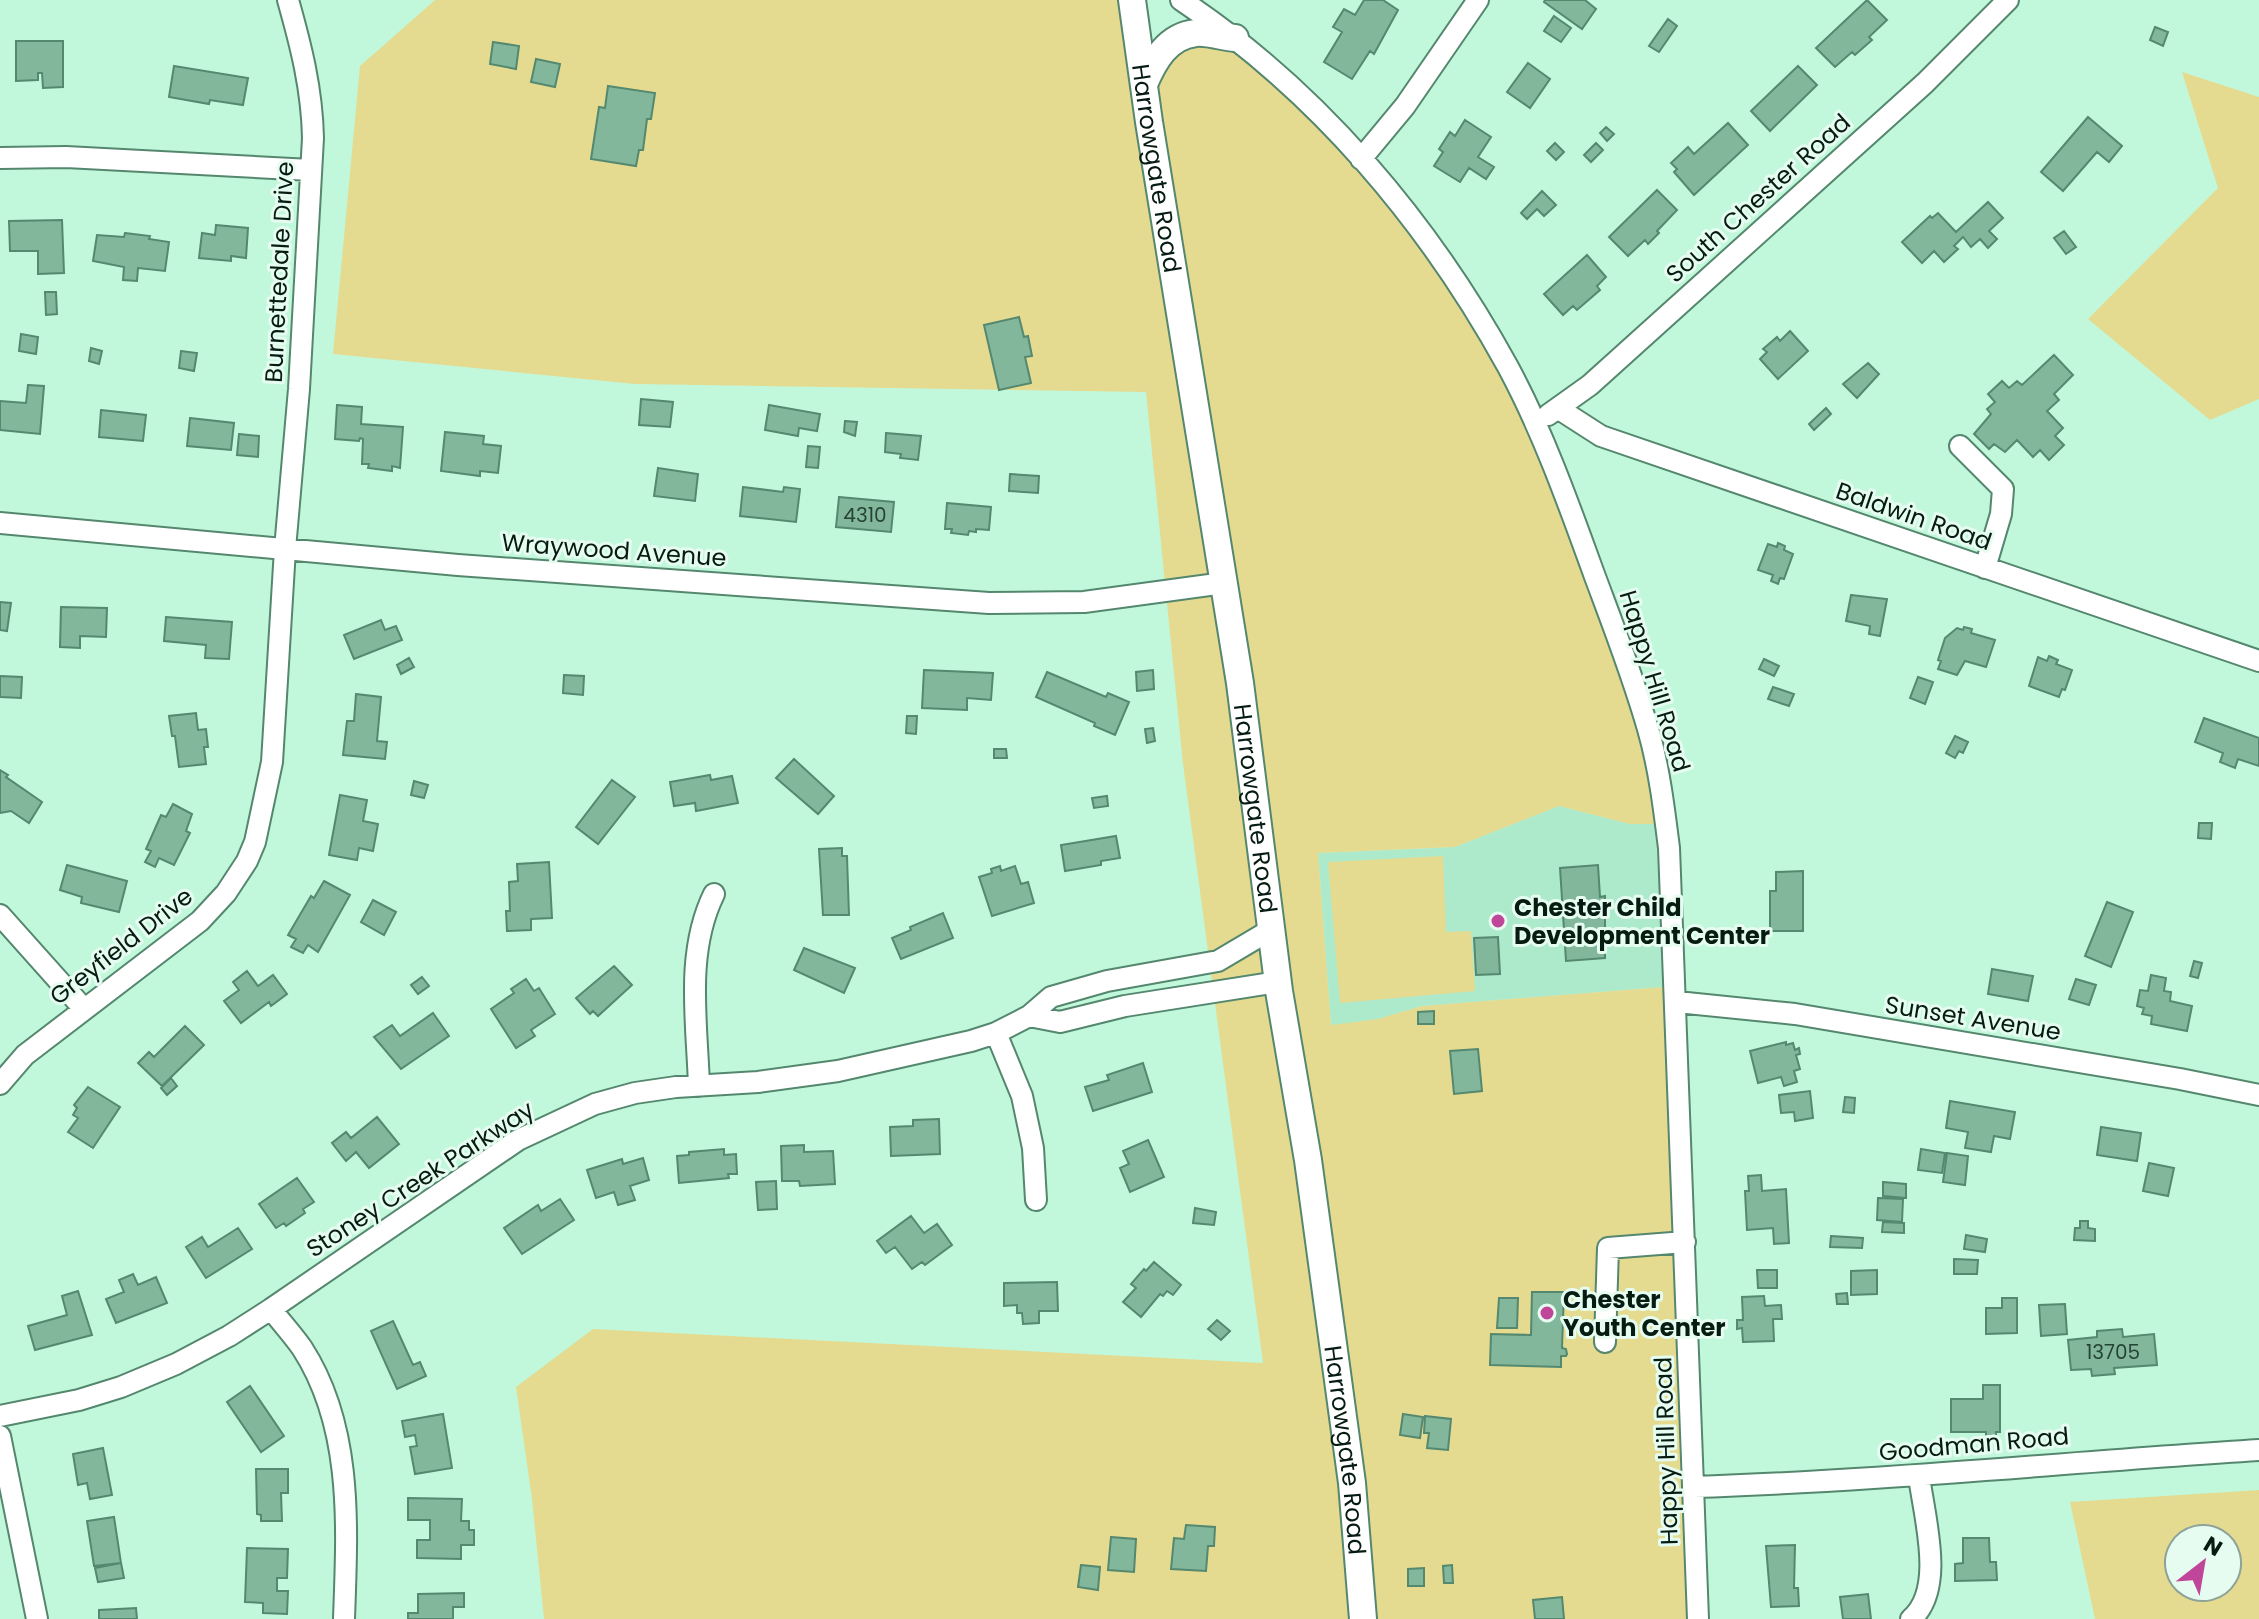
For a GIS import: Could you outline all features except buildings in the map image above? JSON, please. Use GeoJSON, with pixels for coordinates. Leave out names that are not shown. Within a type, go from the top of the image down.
{"type":"FeatureCollection","features":[{"type":"Feature","properties":{"kind":"main road","name":"Harrowgate Road"},"geometry":{"type":"LineString","coordinates":[[1132,0],[1240,683],[1278,982],[1308,1160],[1340,1384],[1363,1619]]}},
{"type":"Feature","properties":{"kind":"main road"},"geometry":{"type":"LineString","coordinates":[[1144,84],[1155,58],[1174,40],[1196,33],[1235,38]]}},
{"type":"Feature","properties":{"kind":"street","name":"Burnettedale Drive"},"geometry":{"type":"LineString","coordinates":[[285,549],[299,389],[312,107],[307,69],[288,0]]}},
{"type":"Feature","properties":{"kind":"street","name":"Happy Hill Road"},"geometry":{"type":"LineString","coordinates":[[1181,0],[1235,38],[1312,106],[1361,159],[1436,251],[1475,309],[1510,370],[1534,424],[1578,529],[1632,676],[1649,732],[1664,801],[1669,848],[1698,1619]]}},
{"type":"Feature","properties":{"kind":"street"},"geometry":{"type":"LineString","coordinates":[[1361,159],[1405,106],[1478,0]]}},
{"type":"Feature","properties":{"kind":"street","name":"South Chester Road"},"geometry":{"type":"LineString","coordinates":[[1534,424],[1590,385],[1925,83],[2008,0]]}},
{"type":"Feature","properties":{"kind":"street"},"geometry":{"type":"LineString","coordinates":[[0,158],[66,157],[311,170]]}},
{"type":"Feature","properties":{"kind":"street","name":"Baldwin Road"},"geometry":{"type":"LineString","coordinates":[[1559,409],[1601,436],[2259,661]]}},
{"type":"Feature","properties":{"kind":"street"},"geometry":{"type":"LineString","coordinates":[[1960,446],[2003,489],[2001,514],[1985,568]]}},
{"type":"Feature","properties":{"kind":"street","name":"Wraywood Avenue"},"geometry":{"type":"LineString","coordinates":[[0,523],[458,565],[989,603],[1084,602],[1224,583]]}},
{"type":"Feature","properties":{"kind":"street","name":"Greyfield Drive"},"geometry":{"type":"LineString","coordinates":[[0,1084],[25,1055],[200,921],[226,893],[247,861],[264,808],[272,762],[285,549]]}},
{"type":"Feature","properties":{"kind":"street"},"geometry":{"type":"LineString","coordinates":[[699,1086],[696,970],[703,916],[714,894]]}},
{"type":"Feature","properties":{"kind":"street"},"geometry":{"type":"LineString","coordinates":[[0,915],[84,1009]]}},
{"type":"Feature","properties":{"kind":"street","name":"Stoney Creek Parkway"},"geometry":{"type":"LineString","coordinates":[[0,1416],[79,1400],[121,1387],[176,1364],[271,1309],[518,1140],[595,1104],[635,1093],[758,1082],[901,1059],[996,1033],[1029,1016],[1059,994],[1107,981],[1218,961],[1272,929]]}},
{"type":"Feature","properties":{"kind":"street"},"geometry":{"type":"LineString","coordinates":[[1029,1016],[1060,1022],[1125,1006],[1278,982]]}},
{"type":"Feature","properties":{"kind":"street","name":"Sunset Avenue"},"geometry":{"type":"LineString","coordinates":[[1677,1002],[1795,1014],[2259,1095]]}},
{"type":"Feature","properties":{"kind":"street"},"geometry":{"type":"LineString","coordinates":[[996,1033],[1022,1096],[1033,1148],[1036,1200]]}},
{"type":"Feature","properties":{"kind":"street"},"geometry":{"type":"LineString","coordinates":[[1605,1342],[1608,1248],[1685,1242]]}},
{"type":"Feature","properties":{"kind":"street"},"geometry":{"type":"LineString","coordinates":[[271,1309],[302,1348],[315,1372],[328,1404],[339,1450],[348,1525],[344,1619]]}},
{"type":"Feature","properties":{"kind":"street"},"geometry":{"type":"LineString","coordinates":[[0,1436],[37,1619]]}},
{"type":"Feature","properties":{"kind":"street","name":"Goodman Road"},"geometry":{"type":"LineString","coordinates":[[1693,1487],[1919,1476],[2259,1450]]}},
{"type":"Feature","properties":{"kind":"street"},"geometry":{"type":"LineString","coordinates":[[1911,1619],[1926,1601],[1931,1581],[1919,1476]]}},
{"type":"Feature","properties":{"kind":"shaded area"},"geometry":{"type":"Polygon","coordinates":[[[435,0],[1132,0],[1144,83],[1174,40],[1235,38],[1312,106],[1475,309],[1578,529],[1666,824],[1630,824],[1559,806],[1455,847],[1318,853],[1331,1025],[1378,1019],[1422,1006],[1676,986],[1700,1619],[544,1619],[532,1499],[516,1387],[593,1329],[1263,1363],[1183,764],[1146,392],[1000,390],[1030,383],[1025,357],[1032,355],[1028,337],[984,325],[999,390],[635,384],[333,354],[360,66],[435,0]]]}},
{"type":"Feature","properties":{"kind":"shaded area"},"geometry":{"type":"Polygon","coordinates":[[[2182,72],[2259,97],[2259,399],[2210,420],[2088,319],[2218,188],[2182,72]]]}},
{"type":"Feature","properties":{"kind":"shaded area","name":"Chester Child Development Center"},"geometry":{"type":"Polygon","coordinates":[[[1559,806],[1630,824],[1666,824],[1676,986],[1422,1006],[1378,1019],[1331,1026],[1318,853],[1455,847],[1559,806]]]}},
{"type":"Feature","properties":{"kind":"shaded area"},"geometry":{"type":"Polygon","coordinates":[[[1443,856],[1446,932],[1471,931],[1475,991],[1340,1003],[1328,862],[1443,856]]]}},
{"type":"Feature","properties":{"kind":"shaded area"},"geometry":{"type":"Polygon","coordinates":[[[2259,1490],[2259,1619],[2095,1619],[2070,1502],[2259,1490]]]}},
{"type":"Feature","properties":{"kind":"place","name":"Chester Child Development Center"},"geometry":{"type":"Point","coordinates":[1498,921]}},
{"type":"Feature","properties":{"kind":"place","name":"Chester Youth Center"},"geometry":{"type":"Point","coordinates":[1547,1313]}}]}
